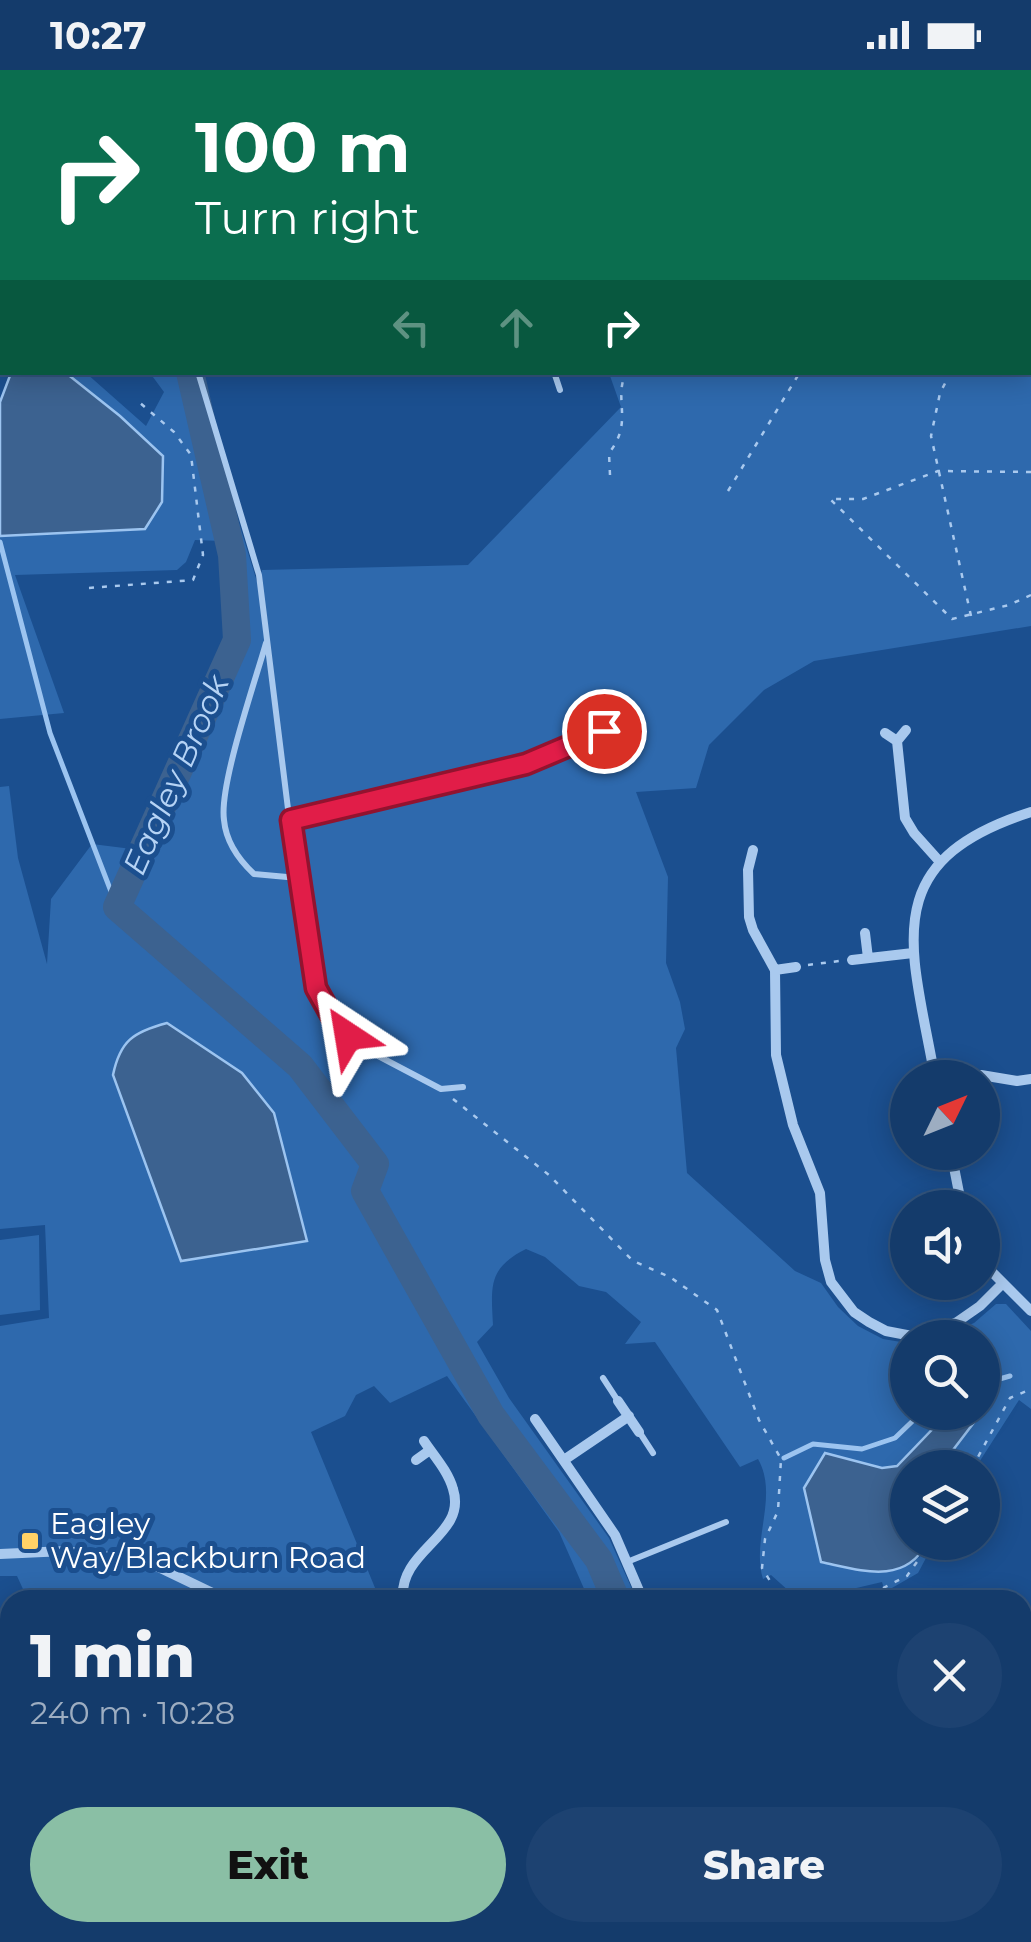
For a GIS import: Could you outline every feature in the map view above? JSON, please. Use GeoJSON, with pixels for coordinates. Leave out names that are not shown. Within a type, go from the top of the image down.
{"type":"FeatureCollection","features":[{"type":"Feature","properties":{"kind":"street"},"geometry":{"type":"LineString","coordinates":[[896,741],[906,730]]}},
{"type":"Feature","properties":{"kind":"street"},"geometry":{"type":"LineString","coordinates":[[885,733],[896,741],[905,818],[940,862]]}},
{"type":"Feature","properties":{"kind":"street"},"geometry":{"type":"LineString","coordinates":[[933,1060],[913,953],[915,908],[940,862],[973,834],[1031,812]]}},
{"type":"Feature","properties":{"kind":"street"},"geometry":{"type":"LineString","coordinates":[[753,850],[748,870],[749,916],[775,970],[774,1031],[780,1078],[793,1125],[820,1194],[825,1260],[840,1297],[886,1332],[912,1336],[957,1322],[1002,1284],[1031,1312]]}},
{"type":"Feature","properties":{"kind":"street"},"geometry":{"type":"LineString","coordinates":[[734,868],[748,870]]}},
{"type":"Feature","properties":{"kind":"street"},"geometry":{"type":"LineString","coordinates":[[865,933],[868,958]]}},
{"type":"Feature","properties":{"kind":"street"},"geometry":{"type":"LineString","coordinates":[[852,960],[913,953]]}},
{"type":"Feature","properties":{"kind":"street"},"geometry":{"type":"LineString","coordinates":[[775,970],[796,967]]}},
{"type":"Feature","properties":{"kind":"street"},"geometry":{"type":"LineString","coordinates":[[1000,1078],[1031,1079]]}},
{"type":"Feature","properties":{"kind":"street"},"geometry":{"type":"LineString","coordinates":[[618,1401],[639,1432]]}},
{"type":"Feature","properties":{"kind":"street"},"geometry":{"type":"LineString","coordinates":[[564,1460],[629,1416]]}},
{"type":"Feature","properties":{"kind":"street"},"geometry":{"type":"LineString","coordinates":[[535,1419],[615,1535],[639,1590]]}},
{"type":"Feature","properties":{"kind":"street"},"geometry":{"type":"LineString","coordinates":[[402,1590],[409,1567],[447,1527],[455,1509],[453,1488],[427,1446],[416,1460]]}},
{"type":"Feature","properties":{"kind":"street"},"geometry":{"type":"LineString","coordinates":[[0,1554],[65,1550],[148,1562],[205,1590]]}},
{"type":"Feature","properties":{"kind":"lane"},"geometry":{"type":"LineString","coordinates":[[199,375],[259,575],[316,988],[335,1022],[363,1048],[446,1090],[462,1087]]}},
{"type":"Feature","properties":{"kind":"lane"},"geometry":{"type":"LineString","coordinates":[[555,375],[560,390]]}},
{"type":"Feature","properties":{"kind":"lane"},"geometry":{"type":"LineString","coordinates":[[267,637],[228,783],[223,817],[235,854],[254,874],[298,878]]}},
{"type":"Feature","properties":{"kind":"lane"},"geometry":{"type":"LineString","coordinates":[[291,820],[526,764],[604,731]]}},
{"type":"Feature","properties":{"kind":"lane"},"geometry":{"type":"LineString","coordinates":[[602,1378],[618,1401]]}},
{"type":"Feature","properties":{"kind":"lane"},"geometry":{"type":"LineString","coordinates":[[639,1432],[653,1453]]}},
{"type":"Feature","properties":{"kind":"lane"},"geometry":{"type":"LineString","coordinates":[[626,1562],[726,1522]]}},
{"type":"Feature","properties":{"kind":"path"},"geometry":{"type":"LineString","coordinates":[[610,476],[608,453],[619,440],[624,416],[624,375]]}},
{"type":"Feature","properties":{"kind":"path"},"geometry":{"type":"LineString","coordinates":[[728,491],[798,375]]}},
{"type":"Feature","properties":{"kind":"path"},"geometry":{"type":"LineString","coordinates":[[949,375],[940,393],[931,436],[971,616]]}},
{"type":"Feature","properties":{"kind":"path"},"geometry":{"type":"LineString","coordinates":[[89,588],[192,580],[202,555],[191,456],[174,432],[139,402]]}},
{"type":"Feature","properties":{"kind":"path"},"geometry":{"type":"LineString","coordinates":[[1031,472],[938,471],[863,499],[830,499],[952,619],[1031,595]]}},
{"type":"Feature","properties":{"kind":"path"},"geometry":{"type":"LineString","coordinates":[[796,967],[852,960]]}},
{"type":"Feature","properties":{"kind":"path"},"geometry":{"type":"LineString","coordinates":[[446,1090],[482,1124],[549,1175],[633,1260],[670,1277],[717,1310],[759,1420],[781,1459],[778,1511],[765,1539],[762,1568],[772,1584]]}},
{"type":"Feature","properties":{"kind":"path"},"geometry":{"type":"LineString","coordinates":[[982,1450],[1010,1398],[1031,1390]]}},
{"type":"Feature","properties":{"kind":"path"},"geometry":{"type":"LineString","coordinates":[[878,1590],[897,1583],[919,1560]]}},
{"type":"Feature","properties":{"kind":"shaded area"},"geometry":{"type":"Polygon","coordinates":[[[10,375],[69,375],[120,416],[163,456],[162,502],[145,529],[0,536],[0,402],[10,375]]]}},
{"type":"Feature","properties":{"kind":"shaded area"},"geometry":{"type":"Polygon","coordinates":[[[69,375],[88,375],[146,426],[164,392],[151,375],[185,375],[222,541],[195,540],[186,562],[177,570],[15,575],[64,713],[0,719],[0,536],[145,528],[163,456],[69,375]]]}},
{"type":"Feature","properties":{"kind":"shaded area"},"geometry":{"type":"Polygon","coordinates":[[[610,375],[1031,375],[1031,626],[814,661],[764,690],[709,745],[696,788],[636,792],[668,877],[666,963],[685,1029],[676,1048],[687,1173],[795,1271],[821,1283],[858,1326],[890,1340],[890,1430],[932,1430],[912,1450],[890,1450],[890,1467],[825,1453],[890,1526],[890,1560],[925,1560],[918,1573],[888,1590],[884,1590],[882,1582],[848,1590],[788,1590],[771,1575],[763,1579],[760,1549],[766,1488],[758,1459],[740,1467],[655,1342],[625,1344],[641,1322],[606,1292],[579,1286],[545,1257],[526,1249],[498,1271],[493,1289],[493,1325],[477,1342],[509,1398],[609,1538],[632,1590],[585,1590],[559,1532],[447,1376],[390,1403],[374,1386],[356,1395],[345,1416],[311,1432],[376,1590],[23,1590],[17,1576],[0,1576],[0,1326],[49,1318],[45,1225],[0,1229],[0,787],[9,786],[18,858],[47,964],[51,899],[92,844],[148,851],[241,655],[245,628],[242,568],[206,416],[258,585],[262,570],[468,565],[621,407],[610,375]]]}},
{"type":"Feature","properties":{"kind":"shaded area"},"geometry":{"type":"Polygon","coordinates":[[[167,1023],[242,1073],[274,1113],[307,1241],[181,1261],[113,1075],[130,1040],[167,1023]]]}},
{"type":"Feature","properties":{"kind":"shaded area"},"geometry":{"type":"Polygon","coordinates":[[[39,1235],[40,1310],[0,1315],[0,1240],[39,1235]]]}},
{"type":"Feature","properties":{"kind":"shaded area"},"geometry":{"type":"Polygon","coordinates":[[[996,1304],[1006,1304],[1031,1331],[1031,1409],[1019,1400],[1000,1430],[1000,1320],[977,1320],[996,1304]]]}},
{"type":"Feature","properties":{"kind":"shaded area"},"geometry":{"type":"Polygon","coordinates":[[[932,1430],[968,1430],[953,1450],[912,1450],[932,1430]]]}},
{"type":"Feature","properties":{"kind":"shaded area"},"geometry":{"type":"Polygon","coordinates":[[[969,1430],[1000,1430],[987,1450],[954,1450],[969,1430]]]}},
{"type":"Feature","properties":{"kind":"shaded area"},"geometry":{"type":"Polygon","coordinates":[[[825,1453],[890,1467],[890,1560],[912,1560],[894,1570],[880,1572],[821,1562],[804,1488],[825,1453]]]}},
{"type":"Feature","properties":{"kind":"waterway","name":"Eagley Brook"},"geometry":{"type":"LineString","coordinates":[[191,375],[232,555],[237,640],[117,907],[300,1066],[375,1164],[365,1191],[491,1415],[599,1560],[612,1590]]}},
{"type":"Feature","properties":{"kind":"waterway"},"geometry":{"type":"LineString","coordinates":[[0,542],[50,733],[117,907]]}},
{"type":"Feature","properties":{"kind":"waterway"},"geometry":{"type":"LineString","coordinates":[[1000,1379],[1010,1376]]}},
{"type":"Feature","properties":{"kind":"waterway"},"geometry":{"type":"LineString","coordinates":[[784,1458],[813,1444],[862,1449],[895,1438],[903,1430]]}},
{"type":"Feature","properties":{"kind":"place","name":"Eagley Way/Blackburn Road"},"geometry":{"type":"Point","coordinates":[30,1541]}},
{"type":"Feature","properties":{"kind":"route"},"geometry":{"type":"LineString","coordinates":[[348,1036],[335,1022],[316,988],[291,820],[526,764],[604,731]]}}]}
